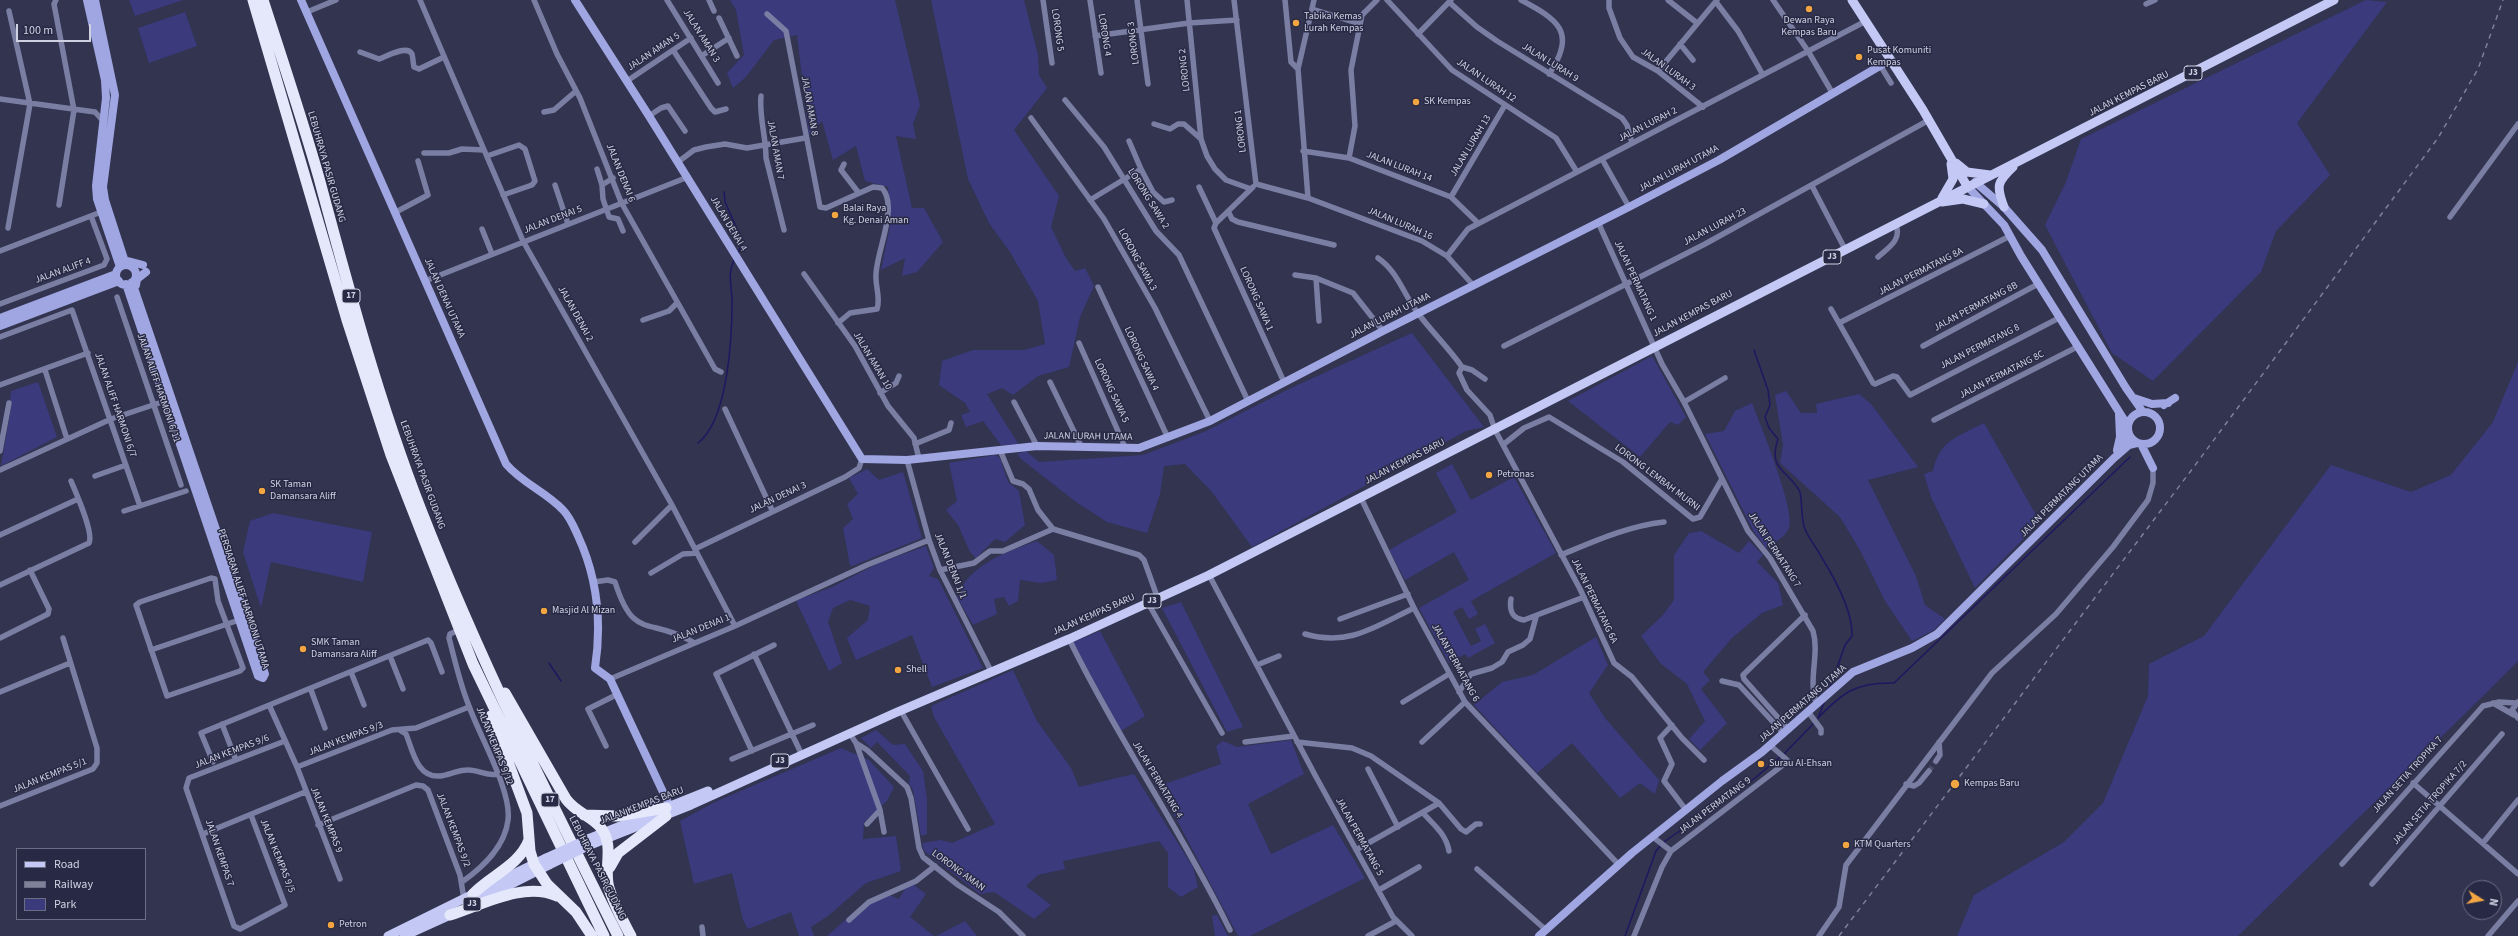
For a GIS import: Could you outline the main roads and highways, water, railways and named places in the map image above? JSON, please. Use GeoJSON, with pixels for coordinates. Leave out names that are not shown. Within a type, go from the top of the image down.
{"type":"FeatureCollection","features":[{"type":"Feature","properties":{"kind":"highway","name":"17"},"geometry":{"type":"LineString","coordinates":[[253,0],[368,388],[394,462],[473,664],[604,936]]}},
{"type":"Feature","properties":{"kind":"highway","name":"LEBUHRAYA PASIR GUDANG"},"geometry":{"type":"LineString","coordinates":[[263,0],[318,176],[344,274],[384,406],[420,509],[485,663],[618,936]]}},
{"type":"Feature","properties":{"kind":"highway"},"geometry":{"type":"LineString","coordinates":[[485,663],[516,709],[566,799],[579,814],[597,825],[604,835],[608,852],[608,887],[631,936]]}},
{"type":"Feature","properties":{"kind":"highway"},"geometry":{"type":"LineString","coordinates":[[473,664],[527,813],[529,840],[536,867],[547,884],[565,900],[592,936]]}},
{"type":"Feature","properties":{"kind":"highway"},"geometry":{"type":"LineString","coordinates":[[579,814],[593,816],[617,816],[667,810]]}},
{"type":"Feature","properties":{"kind":"highway"},"geometry":{"type":"LineString","coordinates":[[608,874],[612,859],[667,810]]}},
{"type":"Feature","properties":{"kind":"highway"},"geometry":{"type":"LineString","coordinates":[[468,897],[516,860],[526,849],[529,840]]}},
{"type":"Feature","properties":{"kind":"highway"},"geometry":{"type":"LineString","coordinates":[[450,915],[526,891],[545,892],[565,900]]}},
{"type":"Feature","properties":{"kind":"main road"},"geometry":{"type":"LineString","coordinates":[[1852,0],[1929,120],[1956,170],[1971,184]]}},
{"type":"Feature","properties":{"kind":"main road","name":"JALAN KEMPAS BARU"},"geometry":{"type":"LineString","coordinates":[[388,936],[468,897],[604,835],[667,810],[992,673],[1209,575],[1496,430],[1751,296],[1846,251],[1971,184],[2020,161],[2334,0]]}},
{"type":"Feature","properties":{"kind":"main road"},"geometry":{"type":"LineString","coordinates":[[1948,155],[1967,172],[1991,175]]}},
{"type":"Feature","properties":{"kind":"main road"},"geometry":{"type":"LineString","coordinates":[[1937,203],[1948,191],[1953,179],[1948,155]]}},
{"type":"Feature","properties":{"kind":"main road"},"geometry":{"type":"LineString","coordinates":[[2004,207],[1998,192],[2001,179],[2020,161]]}},
{"type":"Feature","properties":{"kind":"main road"},"geometry":{"type":"LineString","coordinates":[[1937,203],[1963,199],[1984,204]]}},
{"type":"Feature","properties":{"kind":"main road","name":"JALAN KEMPAS BARU"},"geometry":{"type":"LineString","coordinates":[[667,810],[846,735]]}},
{"type":"Feature","properties":{"kind":"main road","name":"JALAN KEMPAS BARU"},"geometry":{"type":"LineString","coordinates":[[404,936],[450,915],[536,867]]}},
{"type":"Feature","properties":{"kind":"waterway"},"geometry":{"type":"LineString","coordinates":[[724,192],[725,202],[743,242],[738,253]]}},
{"type":"Feature","properties":{"kind":"waterway"},"geometry":{"type":"LineString","coordinates":[[698,443],[708,432],[716,416],[722,398],[731,336],[732,296],[730,276],[734,260]]}},
{"type":"Feature","properties":{"kind":"waterway"},"geometry":{"type":"LineString","coordinates":[[1754,350],[1768,390],[1770,405],[1765,417],[1769,428],[1778,439],[1775,449],[1777,463],[1799,490],[1803,524],[1805,529],[1837,585],[1850,616],[1852,636],[1845,645],[1830,688]]}},
{"type":"Feature","properties":{"kind":"waterway"},"geometry":{"type":"LineString","coordinates":[[1816,720],[1842,696],[1850,691],[1869,685],[1894,683],[2130,457]]}},
{"type":"Feature","properties":{"kind":"waterway"},"geometry":{"type":"LineString","coordinates":[[549,663],[561,681]]}},
{"type":"Feature","properties":{"kind":"waterway"},"geometry":{"type":"LineString","coordinates":[[1818,718],[1824,703]]}},
{"type":"Feature","properties":{"kind":"waterway"},"geometry":{"type":"LineString","coordinates":[[1783,755],[1814,723]]}},
{"type":"Feature","properties":{"kind":"waterway"},"geometry":{"type":"LineString","coordinates":[[1664,842],[1755,778],[1780,757]]}},
{"type":"Feature","properties":{"kind":"waterway"},"geometry":{"type":"LineString","coordinates":[[1625,936],[1656,851],[1661,845]]}},
{"type":"Feature","properties":{"kind":"tunnel"},"geometry":{"type":"LineString","coordinates":[[1929,771],[1936,761]]}},
{"type":"Feature","properties":{"kind":"railway"},"geometry":{"type":"LineString","coordinates":[[1839,936],[2193,468],[2438,138],[2478,69],[2503,0]]}},
{"type":"Feature","properties":{"kind":"place","name":"Dewan Raya Kempas Baru"},"geometry":{"type":"Point","coordinates":[1809,9]}},
{"type":"Feature","properties":{"kind":"place","name":"Tabika Kemas Lurah Kempas"},"geometry":{"type":"Point","coordinates":[1296,23]}},
{"type":"Feature","properties":{"kind":"place","name":"Pusat Komuniti Kempas"},"geometry":{"type":"Point","coordinates":[1859,57]}},
{"type":"Feature","properties":{"kind":"place","name":"SK Kempas"},"geometry":{"type":"Point","coordinates":[1416,102]}},
{"type":"Feature","properties":{"kind":"place","name":"Balai Raya Kg. Denai Aman"},"geometry":{"type":"Point","coordinates":[835,215]}},
{"type":"Feature","properties":{"kind":"place","name":"Petronas"},"geometry":{"type":"Point","coordinates":[1489,475]}},
{"type":"Feature","properties":{"kind":"place","name":"SK Taman Damansara Aliff"},"geometry":{"type":"Point","coordinates":[262,491]}},
{"type":"Feature","properties":{"kind":"place","name":"Masjid Al Mizan"},"geometry":{"type":"Point","coordinates":[544,611]}},
{"type":"Feature","properties":{"kind":"place","name":"SMK Taman Damansara Aliff"},"geometry":{"type":"Point","coordinates":[303,649]}},
{"type":"Feature","properties":{"kind":"place","name":"Shell"},"geometry":{"type":"Point","coordinates":[898,670]}},
{"type":"Feature","properties":{"kind":"place","name":"Surau Al-Ehsan"},"geometry":{"type":"Point","coordinates":[1761,764]}},
{"type":"Feature","properties":{"kind":"place","name":"Kempas Baru"},"geometry":{"type":"Point","coordinates":[1955,784]}},
{"type":"Feature","properties":{"kind":"place","name":"KTM Quarters"},"geometry":{"type":"Point","coordinates":[1846,845]}},
{"type":"Feature","properties":{"kind":"place","name":"Petron"},"geometry":{"type":"Point","coordinates":[331,925]}}]}
